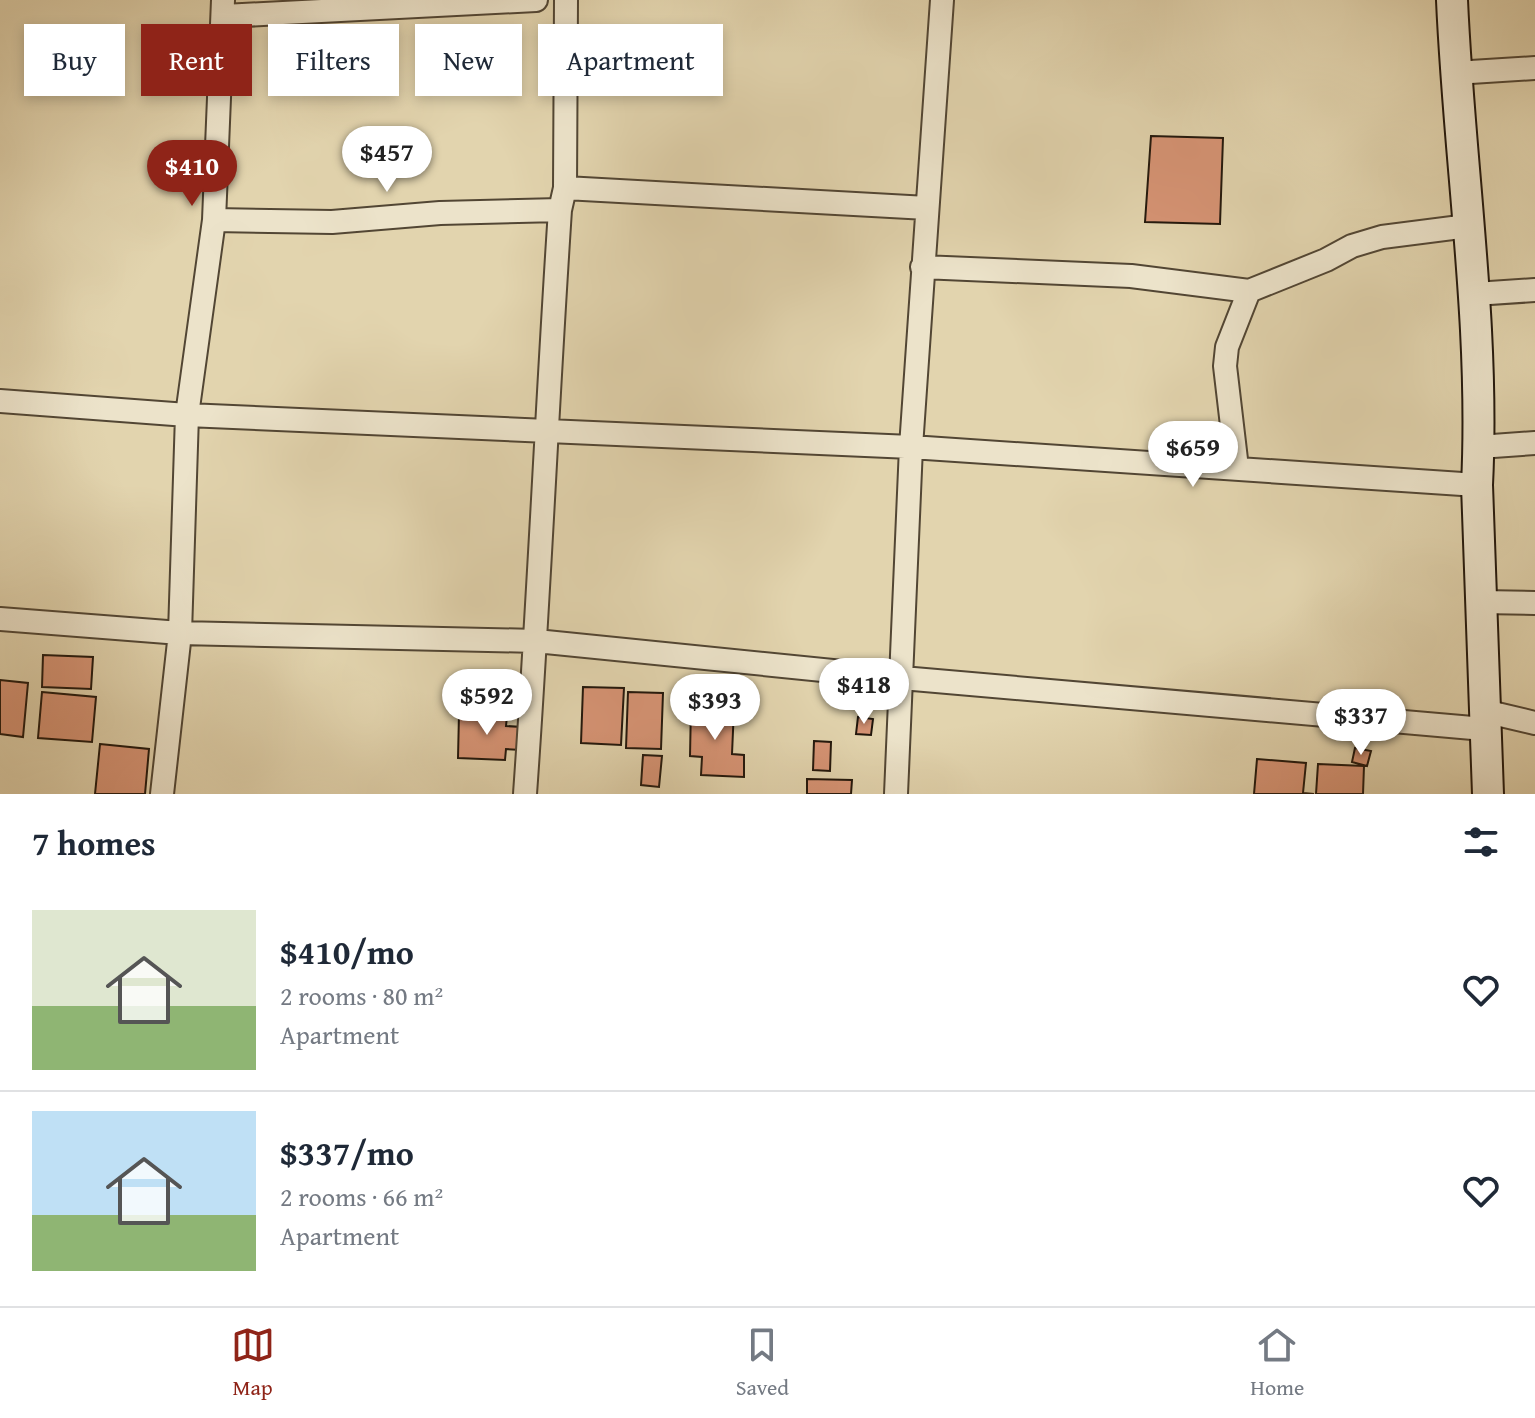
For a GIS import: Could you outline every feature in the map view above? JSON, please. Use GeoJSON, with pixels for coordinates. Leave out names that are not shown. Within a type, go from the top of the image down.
{"type":"FeatureCollection","features":[{"type":"Feature","properties":{"kind":"street"},"geometry":{"type":"LineString","coordinates":[[162,794],[180,633],[187,415],[214,220],[224,8],[536,0]]}},
{"type":"Feature","properties":{"kind":"street"},"geometry":{"type":"LineString","coordinates":[[525,794],[536,641],[545,429],[562,199],[566,0]]}},
{"type":"Feature","properties":{"kind":"street"},"geometry":{"type":"LineString","coordinates":[[896,794],[911,447],[942,0]]}},
{"type":"Feature","properties":{"kind":"street"},"geometry":{"type":"LineString","coordinates":[[1452,0],[1455,73],[1475,294],[1477,485],[1488,794]]}},
{"type":"Feature","properties":{"kind":"street"},"geometry":{"type":"LineString","coordinates":[[1455,73],[1535,68]]}},
{"type":"Feature","properties":{"kind":"street"},"geometry":{"type":"LineString","coordinates":[[214,220],[332,222],[562,199],[927,208]]}},
{"type":"Feature","properties":{"kind":"street"},"geometry":{"type":"LineString","coordinates":[[922,267],[1131,276],[1249,291],[1326,260],[1352,246],[1382,237],[1468,226]]}},
{"type":"Feature","properties":{"kind":"street"},"geometry":{"type":"LineString","coordinates":[[1475,294],[1535,290]]}},
{"type":"Feature","properties":{"kind":"street"},"geometry":{"type":"LineString","coordinates":[[1237,468],[1225,366],[1227,347],[1249,291]]}},
{"type":"Feature","properties":{"kind":"street"},"geometry":{"type":"LineString","coordinates":[[0,401],[187,415],[911,447],[1477,485]]}},
{"type":"Feature","properties":{"kind":"street"},"geometry":{"type":"LineString","coordinates":[[1479,447],[1535,443]]}},
{"type":"Feature","properties":{"kind":"street"},"geometry":{"type":"LineString","coordinates":[[1481,602],[1535,603]]}},
{"type":"Feature","properties":{"kind":"street"},"geometry":{"type":"LineString","coordinates":[[0,619],[180,633],[536,641],[902,678],[1535,723]]}},
{"type":"Feature","properties":{"kind":"building"},"geometry":{"type":"Polygon","coordinates":[[[1151,136],[1223,138],[1220,224],[1145,222],[1151,136]]]}},
{"type":"Feature","properties":{"kind":"building"},"geometry":{"type":"Polygon","coordinates":[[[43,655],[93,657],[91,689],[42,687],[43,655]]]}},
{"type":"Feature","properties":{"kind":"building"},"geometry":{"type":"Polygon","coordinates":[[[0,680],[28,683],[23,737],[0,734],[0,680]]]}},
{"type":"Feature","properties":{"kind":"building"},"geometry":{"type":"Polygon","coordinates":[[[583,687],[624,688],[621,745],[581,743],[583,687]]]}},
{"type":"Feature","properties":{"kind":"building"},"geometry":{"type":"Polygon","coordinates":[[[42,692],[96,697],[92,742],[38,738],[42,692]]]}},
{"type":"Feature","properties":{"kind":"building"},"geometry":{"type":"Polygon","coordinates":[[[628,692],[663,693],[661,749],[626,748],[628,692]]]}},
{"type":"Feature","properties":{"kind":"building"},"geometry":{"type":"Polygon","coordinates":[[[691,706],[734,708],[732,754],[744,755],[744,777],[701,775],[702,757],[690,756],[691,706]]]}},
{"type":"Feature","properties":{"kind":"building"},"geometry":{"type":"Polygon","coordinates":[[[459,714],[507,716],[506,726],[522,727],[521,750],[506,749],[505,760],[458,758],[459,714]]]}},
{"type":"Feature","properties":{"kind":"building"},"geometry":{"type":"Polygon","coordinates":[[[858,717],[873,719],[871,735],[856,734],[858,717]]]}},
{"type":"Feature","properties":{"kind":"building"},"geometry":{"type":"Polygon","coordinates":[[[814,741],[831,742],[830,771],[813,770],[814,741]]]}},
{"type":"Feature","properties":{"kind":"building"},"geometry":{"type":"Polygon","coordinates":[[[100,744],[149,749],[145,794],[95,794],[100,744]]]}},
{"type":"Feature","properties":{"kind":"building"},"geometry":{"type":"Polygon","coordinates":[[[1355,748],[1371,751],[1367,766],[1352,762],[1355,748]]]}},
{"type":"Feature","properties":{"kind":"building"},"geometry":{"type":"Polygon","coordinates":[[[643,755],[662,756],[659,787],[641,785],[643,755]]]}},
{"type":"Feature","properties":{"kind":"building"},"geometry":{"type":"Polygon","coordinates":[[[1257,759],[1306,763],[1303,793],[1314,794],[1254,794],[1257,759]]]}},
{"type":"Feature","properties":{"kind":"building"},"geometry":{"type":"Polygon","coordinates":[[[1318,764],[1364,766],[1363,794],[1316,794],[1318,764]]]}},
{"type":"Feature","properties":{"kind":"building"},"geometry":{"type":"Polygon","coordinates":[[[807,779],[852,780],[851,794],[807,794],[807,779]]]}}]}
